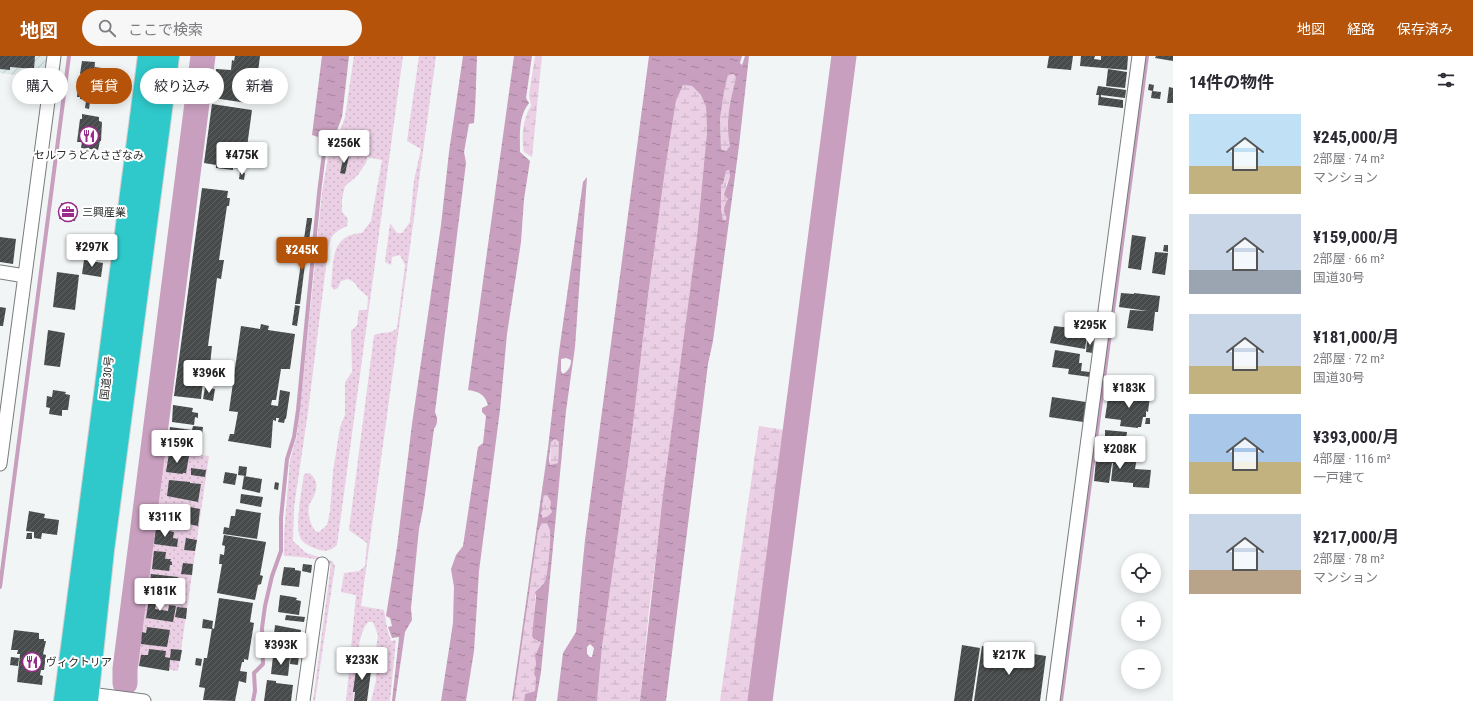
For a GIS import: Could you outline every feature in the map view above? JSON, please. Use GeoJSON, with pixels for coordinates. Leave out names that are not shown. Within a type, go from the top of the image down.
{"type":"FeatureCollection","features":[{"type":"Feature","properties":{"kind":"highway","name":"国道30号"},"geometry":{"type":"LineString","coordinates":[[66,696],[149,56]]}},
{"type":"Feature","properties":{"kind":"highway","name":"国道30号"},"geometry":{"type":"LineString","coordinates":[[87,698],[103,550],[168,56]]}},
{"type":"Feature","properties":{"kind":"street"},"geometry":{"type":"LineString","coordinates":[[0,464],[54,56]]}},
{"type":"Feature","properties":{"kind":"street"},"geometry":{"type":"LineString","coordinates":[[1053,701],[1139,56]]}},
{"type":"Feature","properties":{"kind":"street"},"geometry":{"type":"LineString","coordinates":[[0,272],[25,276]]}},
{"type":"Feature","properties":{"kind":"street"},"geometry":{"type":"LineString","coordinates":[[303,701],[322,564]]}},
{"type":"Feature","properties":{"kind":"street"},"geometry":{"type":"LineString","coordinates":[[66,696],[138,700]]}},
{"type":"Feature","properties":{"kind":"shaded area"},"geometry":{"type":"Polygon","coordinates":[[[0,56],[47,56],[45,68],[12,68],[12,75],[0,73],[0,56]]]}},
{"type":"Feature","properties":{"kind":"green space"},"geometry":{"type":"Polygon","coordinates":[[[354,56],[403,56],[337,545],[330,550],[325,551],[310,546],[300,537],[298,524],[304,474],[309,473],[316,481],[316,491],[309,505],[309,512],[315,531],[319,532],[327,525],[330,512],[333,472],[340,427],[345,415],[345,382],[352,372],[351,331],[357,325],[359,310],[367,310],[368,297],[354,282],[348,279],[341,281],[338,288],[334,290],[331,286],[334,259],[339,244],[344,239],[352,235],[362,233],[371,221],[382,160],[367,157],[366,163],[357,176],[345,186],[342,199],[342,212],[348,219],[347,226],[333,235],[328,250],[308,412],[294,507],[293,541],[306,553],[332,561],[335,566],[315,701],[313,701],[331,565],[314,559],[284,556],[284,533],[290,460],[297,435],[322,192],[328,158],[336,148],[345,117],[354,56]]]}},
{"type":"Feature","properties":{"kind":"green space"},"geometry":{"type":"Polygon","coordinates":[[[419,56],[436,56],[361,606],[384,610],[391,641],[396,640],[390,701],[371,701],[376,681],[375,657],[378,635],[373,622],[368,622],[361,637],[355,671],[353,701],[346,701],[356,595],[341,592],[344,573],[359,571],[365,566],[367,543],[349,530],[374,335],[389,332],[397,328],[405,265],[400,255],[392,257],[391,265],[385,262],[390,223],[397,233],[402,233],[410,222],[414,180],[421,149],[407,141],[419,56]]]}},
{"type":"Feature","properties":{"kind":"green space"},"geometry":{"type":"Polygon","coordinates":[[[535,56],[542,56],[532,157],[524,152],[523,134],[524,122],[531,106],[529,95],[535,56]]]}},
{"type":"Feature","properties":{"kind":"green space"},"geometry":{"type":"Polygon","coordinates":[[[734,74],[736,78],[730,103],[728,120],[730,146],[726,151],[721,149],[720,119],[728,75],[734,74]]]}},
{"type":"Feature","properties":{"kind":"green space"},"geometry":{"type":"Polygon","coordinates":[[[683,85],[692,86],[701,95],[706,107],[707,132],[697,237],[649,610],[640,701],[597,701],[602,647],[631,441],[665,170],[676,101],[683,85]]]}},
{"type":"Feature","properties":{"kind":"green space"},"geometry":{"type":"Polygon","coordinates":[[[729,170],[730,176],[726,185],[728,199],[726,203],[726,220],[723,220],[721,209],[721,185],[723,184],[726,171],[729,170]]]}},
{"type":"Feature","properties":{"kind":"green space"},"geometry":{"type":"Polygon","coordinates":[[[759,426],[791,431],[754,701],[720,701],[759,426]]]}},
{"type":"Feature","properties":{"kind":"green space"},"geometry":{"type":"Polygon","coordinates":[[[555,439],[559,442],[558,463],[550,465],[551,442],[555,439]]]}},
{"type":"Feature","properties":{"kind":"green space"},"geometry":{"type":"Polygon","coordinates":[[[164,450],[209,456],[178,671],[136,665],[164,450]]]}},
{"type":"Feature","properties":{"kind":"green space"},"geometry":{"type":"Polygon","coordinates":[[[544,495],[547,495],[551,502],[550,508],[552,512],[543,518],[541,513],[543,509],[542,505],[544,495]]]}},
{"type":"Feature","properties":{"kind":"green space"},"geometry":{"type":"Polygon","coordinates":[[[542,523],[548,523],[550,542],[548,567],[545,580],[535,592],[534,639],[541,642],[535,656],[535,691],[525,694],[524,701],[514,701],[538,531],[542,523]]]}},
{"type":"Feature","properties":{"kind":"water"},"geometry":{"type":"Polygon","coordinates":[[[322,56],[349,56],[342,117],[336,133],[334,145],[329,151],[319,148],[318,137],[312,135],[322,56]]]}},
{"type":"Feature","properties":{"kind":"water"},"geometry":{"type":"Polygon","coordinates":[[[463,56],[477,56],[474,123],[469,124],[464,152],[466,163],[435,412],[437,421],[434,429],[419,529],[411,608],[412,620],[405,632],[395,701],[392,701],[399,637],[392,638],[388,627],[392,626],[390,618],[386,616],[397,547],[412,424],[441,225],[449,152],[463,56]]]}},
{"type":"Feature","properties":{"kind":"water"},"geometry":{"type":"Polygon","coordinates":[[[514,56],[532,56],[526,98],[529,103],[525,108],[521,120],[520,133],[520,152],[530,161],[524,199],[521,242],[507,334],[500,410],[479,571],[474,651],[466,701],[441,701],[453,623],[454,587],[451,569],[456,555],[463,546],[478,447],[483,443],[486,416],[482,412],[482,408],[488,405],[485,398],[481,394],[468,390],[514,56]]]}},
{"type":"Feature","properties":{"kind":"water"},"geometry":{"type":"Polygon","coordinates":[[[649,56],[742,56],[740,63],[742,65],[745,56],[749,56],[739,146],[713,341],[708,364],[666,701],[640,701],[663,495],[697,237],[707,132],[706,107],[701,95],[692,86],[683,85],[676,101],[665,170],[631,441],[602,647],[597,701],[557,701],[563,653],[576,632],[585,540],[649,56]],[[734,74],[728,75],[720,119],[721,149],[726,151],[730,146],[728,120],[730,103],[736,78],[734,74]],[[729,170],[726,171],[723,184],[721,185],[721,209],[723,220],[726,220],[724,209],[728,199],[724,195],[730,176],[729,170]],[[590,644],[587,647],[587,654],[592,657],[594,648],[590,644]]]}},
{"type":"Feature","properties":{"kind":"water"},"geometry":{"type":"Polygon","coordinates":[[[587,177],[575,347],[566,411],[541,672],[536,701],[524,701],[525,694],[535,691],[535,656],[541,642],[534,639],[532,636],[536,597],[535,592],[544,583],[547,574],[550,530],[547,523],[542,523],[538,531],[514,700],[512,701],[548,448],[559,352],[583,182],[587,177]],[[566,358],[561,359],[561,371],[563,374],[570,367],[571,360],[566,358]],[[555,439],[551,442],[549,459],[550,465],[558,463],[559,442],[555,439]],[[544,495],[542,505],[543,509],[541,513],[543,518],[552,512],[550,508],[551,502],[547,495],[544,495]]]}},
{"type":"Feature","properties":{"kind":"building"},"geometry":{"type":"Polygon","coordinates":[[[0,56],[35,56],[34,68],[10,67],[10,70],[0,69],[0,56]]]}},
{"type":"Feature","properties":{"kind":"building"},"geometry":{"type":"Polygon","coordinates":[[[235,56],[260,56],[258,68],[232,68],[232,101],[224,100],[224,70],[231,70],[232,60],[234,61],[235,56]]]}},
{"type":"Feature","properties":{"kind":"building"},"geometry":{"type":"Polygon","coordinates":[[[1049,56],[1073,56],[1071,70],[1047,68],[1049,56]]]}},
{"type":"Feature","properties":{"kind":"building"},"geometry":{"type":"Polygon","coordinates":[[[1081,56],[1095,56],[1094,59],[1101,60],[1101,56],[1128,56],[1127,70],[1080,66],[1081,56]]]}},
{"type":"Feature","properties":{"kind":"building"},"geometry":{"type":"Polygon","coordinates":[[[1156,56],[1173,56],[1173,61],[1155,58],[1156,56]]]}},
{"type":"Feature","properties":{"kind":"building"},"geometry":{"type":"Polygon","coordinates":[[[82,61],[95,62],[95,68],[81,68],[82,61]]]}},
{"type":"Feature","properties":{"kind":"building"},"geometry":{"type":"Polygon","coordinates":[[[1108,69],[1127,72],[1125,88],[1106,86],[1108,69]]]}},
{"type":"Feature","properties":{"kind":"building"},"geometry":{"type":"Polygon","coordinates":[[[1149,84],[1154,85],[1153,91],[1148,90],[1149,84]]]}},
{"type":"Feature","properties":{"kind":"building"},"geometry":{"type":"Polygon","coordinates":[[[1098,86],[1126,90],[1125,98],[1101,95],[1101,97],[1123,100],[1123,108],[1098,105],[1099,95],[1096,95],[1098,86]]]}},
{"type":"Feature","properties":{"kind":"building"},"geometry":{"type":"Polygon","coordinates":[[[1169,87],[1173,88],[1173,103],[1167,103],[1169,87]]]}},
{"type":"Feature","properties":{"kind":"building"},"geometry":{"type":"Polygon","coordinates":[[[1152,91],[1161,92],[1160,99],[1151,98],[1152,91]]]}},
{"type":"Feature","properties":{"kind":"building"},"geometry":{"type":"Polygon","coordinates":[[[86,104],[90,104],[89,109],[85,108],[86,104]]]}},
{"type":"Feature","properties":{"kind":"building"},"geometry":{"type":"Polygon","coordinates":[[[212,104],[252,110],[244,169],[233,168],[233,170],[216,168],[216,165],[204,163],[212,104]]]}},
{"type":"Feature","properties":{"kind":"building","name":"セルフうどんさざなみ"},"geometry":{"type":"Polygon","coordinates":[[[82,114],[99,117],[99,121],[102,122],[101,141],[98,150],[81,148],[82,142],[77,142],[82,114]]]}},
{"type":"Feature","properties":{"kind":"building"},"geometry":{"type":"Polygon","coordinates":[[[344,155],[349,156],[345,174],[340,173],[344,155]]]}},
{"type":"Feature","properties":{"kind":"building"},"geometry":{"type":"Polygon","coordinates":[[[240,172],[245,173],[244,180],[239,179],[240,172]]]}},
{"type":"Feature","properties":{"kind":"building"},"geometry":{"type":"Polygon","coordinates":[[[202,188],[228,191],[227,198],[230,198],[229,206],[227,206],[219,260],[224,260],[221,279],[217,278],[208,346],[212,346],[210,365],[205,364],[201,399],[174,396],[202,188]]]}},
{"type":"Feature","properties":{"kind":"building","name":"三興産業"},"geometry":{"type":"Polygon","coordinates":[[[61,203],[77,206],[75,221],[59,219],[61,203]]]}},
{"type":"Feature","properties":{"kind":"building"},"geometry":{"type":"Polygon","coordinates":[[[307,218],[312,218],[309,240],[304,239],[307,218]]]}},
{"type":"Feature","properties":{"kind":"building"},"geometry":{"type":"Polygon","coordinates":[[[1132,235],[1146,237],[1141,270],[1128,268],[1132,235]]]}},
{"type":"Feature","properties":{"kind":"building"},"geometry":{"type":"Polygon","coordinates":[[[0,237],[16,239],[13,264],[0,262],[0,237]]]}},
{"type":"Feature","properties":{"kind":"building"},"geometry":{"type":"Polygon","coordinates":[[[303,240],[309,242],[300,304],[295,304],[301,263],[303,240]]]}},
{"type":"Feature","properties":{"kind":"building"},"geometry":{"type":"Polygon","coordinates":[[[1164,245],[1168,245],[1168,252],[1163,251],[1164,245]]]}},
{"type":"Feature","properties":{"kind":"building"},"geometry":{"type":"Polygon","coordinates":[[[1155,252],[1168,253],[1165,275],[1152,273],[1155,252]]]}},
{"type":"Feature","properties":{"kind":"building"},"geometry":{"type":"Polygon","coordinates":[[[84,260],[103,263],[101,277],[82,274],[84,260]]]}},
{"type":"Feature","properties":{"kind":"building"},"geometry":{"type":"Polygon","coordinates":[[[57,272],[79,275],[75,310],[53,307],[57,272]]]}},
{"type":"Feature","properties":{"kind":"building"},"geometry":{"type":"Polygon","coordinates":[[[1121,293],[1160,296],[1158,312],[1155,312],[1153,331],[1127,328],[1130,310],[1148,311],[1119,307],[1121,293]]]}},
{"type":"Feature","properties":{"kind":"building"},"geometry":{"type":"Polygon","coordinates":[[[295,305],[300,306],[297,326],[292,325],[295,305]]]}},
{"type":"Feature","properties":{"kind":"building"},"geometry":{"type":"Polygon","coordinates":[[[0,307],[6,308],[3,326],[0,326],[0,307]]]}},
{"type":"Feature","properties":{"kind":"building"},"geometry":{"type":"Polygon","coordinates":[[[261,324],[269,326],[268,330],[295,334],[290,369],[281,369],[276,400],[272,400],[271,405],[278,406],[280,390],[290,392],[286,419],[284,423],[278,422],[279,418],[276,418],[276,421],[273,420],[271,448],[228,441],[230,434],[234,434],[238,412],[229,411],[241,326],[260,329],[261,324]]]}},
{"type":"Feature","properties":{"kind":"building"},"geometry":{"type":"Polygon","coordinates":[[[1054,326],[1080,329],[1080,327],[1088,329],[1085,349],[1050,343],[1054,326]]]}},
{"type":"Feature","properties":{"kind":"building"},"geometry":{"type":"Polygon","coordinates":[[[48,330],[65,333],[60,367],[44,365],[48,330]]]}},
{"type":"Feature","properties":{"kind":"building"},"geometry":{"type":"Polygon","coordinates":[[[1087,340],[1094,341],[1093,353],[1086,352],[1087,340]]]}},
{"type":"Feature","properties":{"kind":"building"},"geometry":{"type":"Polygon","coordinates":[[[1055,350],[1080,354],[1079,363],[1082,363],[1081,371],[1090,372],[1090,377],[1068,374],[1069,369],[1052,367],[1055,350]]]}},
{"type":"Feature","properties":{"kind":"building"},"geometry":{"type":"Polygon","coordinates":[[[205,387],[215,389],[213,401],[203,399],[205,387]]]}},
{"type":"Feature","properties":{"kind":"building"},"geometry":{"type":"Polygon","coordinates":[[[1125,388],[1136,389],[1136,393],[1150,395],[1148,412],[1146,411],[1146,417],[1143,417],[1141,427],[1120,426],[1121,420],[1105,418],[1108,398],[1124,400],[1125,388]]]}},
{"type":"Feature","properties":{"kind":"building"},"geometry":{"type":"Polygon","coordinates":[[[53,390],[66,392],[65,394],[70,395],[68,410],[62,410],[62,416],[49,414],[50,408],[46,407],[47,396],[52,397],[53,390]]]}},
{"type":"Feature","properties":{"kind":"building"},"geometry":{"type":"Polygon","coordinates":[[[1052,397],[1086,402],[1083,422],[1049,417],[1052,397]]]}},
{"type":"Feature","properties":{"kind":"building"},"geometry":{"type":"Polygon","coordinates":[[[173,405],[193,408],[192,412],[198,413],[198,418],[195,417],[194,425],[172,422],[173,405]]]}},
{"type":"Feature","properties":{"kind":"building"},"geometry":{"type":"Polygon","coordinates":[[[1146,418],[1150,418],[1150,424],[1145,424],[1146,418]]]}},
{"type":"Feature","properties":{"kind":"building"},"geometry":{"type":"Polygon","coordinates":[[[193,426],[203,427],[200,451],[168,446],[170,427],[192,430],[193,426]]]}},
{"type":"Feature","properties":{"kind":"building"},"geometry":{"type":"Polygon","coordinates":[[[1105,430],[1127,432],[1126,439],[1105,437],[1105,430]]]}},
{"type":"Feature","properties":{"kind":"building"},"geometry":{"type":"Polygon","coordinates":[[[1097,449],[1114,451],[1113,459],[1123,460],[1123,456],[1137,457],[1135,469],[1151,470],[1149,488],[1133,487],[1133,483],[1111,481],[1113,463],[1109,483],[1094,481],[1097,449]]]}},
{"type":"Feature","properties":{"kind":"building"},"geometry":{"type":"Polygon","coordinates":[[[169,453],[189,456],[186,473],[166,472],[169,453]]]}},
{"type":"Feature","properties":{"kind":"building"},"geometry":{"type":"Polygon","coordinates":[[[239,466],[247,467],[246,476],[238,475],[239,466]]]}},
{"type":"Feature","properties":{"kind":"building"},"geometry":{"type":"Polygon","coordinates":[[[191,468],[206,470],[205,477],[191,475],[191,468]]]}},
{"type":"Feature","properties":{"kind":"building"},"geometry":{"type":"Polygon","coordinates":[[[225,472],[237,474],[235,485],[223,483],[225,472]]]}},
{"type":"Feature","properties":{"kind":"building"},"geometry":{"type":"Polygon","coordinates":[[[244,476],[262,479],[260,493],[242,489],[244,476]]]}},
{"type":"Feature","properties":{"kind":"building"},"geometry":{"type":"Polygon","coordinates":[[[169,480],[201,484],[198,502],[167,496],[169,480]]]}},
{"type":"Feature","properties":{"kind":"building"},"geometry":{"type":"Polygon","coordinates":[[[275,482],[279,483],[278,490],[274,489],[275,482]]]}},
{"type":"Feature","properties":{"kind":"building"},"geometry":{"type":"Polygon","coordinates":[[[241,494],[263,497],[261,507],[240,503],[241,494]]]}},
{"type":"Feature","properties":{"kind":"building"},"geometry":{"type":"Polygon","coordinates":[[[169,504],[188,507],[187,515],[189,515],[190,507],[200,509],[198,526],[188,524],[188,522],[159,519],[161,507],[168,508],[169,504]]]}},
{"type":"Feature","properties":{"kind":"building"},"geometry":{"type":"Polygon","coordinates":[[[236,509],[261,513],[257,539],[223,534],[224,527],[229,528],[231,516],[235,516],[236,509]]]}},
{"type":"Feature","properties":{"kind":"building"},"geometry":{"type":"Polygon","coordinates":[[[29,511],[45,514],[44,518],[59,520],[57,535],[42,533],[41,539],[34,538],[34,532],[26,531],[29,511]]]}},
{"type":"Feature","properties":{"kind":"building"},"geometry":{"type":"Polygon","coordinates":[[[156,527],[169,529],[169,531],[174,532],[173,538],[178,539],[177,547],[154,544],[156,527]]]}},
{"type":"Feature","properties":{"kind":"building"},"geometry":{"type":"Polygon","coordinates":[[[27,533],[32,533],[32,539],[26,539],[27,533]]]}},
{"type":"Feature","properties":{"kind":"building"},"geometry":{"type":"Polygon","coordinates":[[[224,535],[266,542],[260,575],[263,576],[261,584],[258,585],[255,600],[217,593],[222,564],[219,564],[220,554],[224,555],[225,546],[222,545],[224,535]]]}},
{"type":"Feature","properties":{"kind":"building"},"geometry":{"type":"Polygon","coordinates":[[[186,538],[197,540],[195,551],[184,550],[186,538]]]}},
{"type":"Feature","properties":{"kind":"building"},"geometry":{"type":"Polygon","coordinates":[[[154,551],[166,552],[165,559],[171,559],[170,561],[172,562],[169,571],[152,569],[154,551]]]}},
{"type":"Feature","properties":{"kind":"building"},"geometry":{"type":"Polygon","coordinates":[[[183,563],[193,564],[192,575],[181,574],[183,563]]]}},
{"type":"Feature","properties":{"kind":"building"},"geometry":{"type":"Polygon","coordinates":[[[303,564],[312,565],[311,573],[302,571],[303,564]]]}},
{"type":"Feature","properties":{"kind":"building"},"geometry":{"type":"Polygon","coordinates":[[[284,567],[295,568],[295,570],[301,571],[299,587],[281,585],[284,567]]]}},
{"type":"Feature","properties":{"kind":"building"},"geometry":{"type":"Polygon","coordinates":[[[151,574],[178,577],[176,598],[148,594],[151,574]]]}},
{"type":"Feature","properties":{"kind":"building"},"geometry":{"type":"Polygon","coordinates":[[[280,595],[297,598],[296,600],[301,601],[299,615],[278,612],[280,595]]]}},
{"type":"Feature","properties":{"kind":"building"},"geometry":{"type":"Polygon","coordinates":[[[149,598],[157,599],[155,609],[168,611],[169,605],[176,606],[173,622],[146,618],[149,598]]]}},
{"type":"Feature","properties":{"kind":"building"},"geometry":{"type":"Polygon","coordinates":[[[219,598],[253,603],[250,622],[254,623],[248,660],[244,659],[240,671],[247,672],[246,683],[239,681],[235,701],[203,700],[205,688],[199,687],[204,658],[207,658],[212,628],[214,629],[219,598]]]}},
{"type":"Feature","properties":{"kind":"building"},"geometry":{"type":"Polygon","coordinates":[[[177,607],[187,608],[186,619],[175,617],[177,607]]]}},
{"type":"Feature","properties":{"kind":"building"},"geometry":{"type":"Polygon","coordinates":[[[286,615],[305,617],[304,622],[285,620],[286,615]]]}},
{"type":"Feature","properties":{"kind":"building"},"geometry":{"type":"Polygon","coordinates":[[[203,619],[213,621],[212,629],[202,628],[203,619]]]}},
{"type":"Feature","properties":{"kind":"building"},"geometry":{"type":"Polygon","coordinates":[[[275,625],[301,630],[299,648],[273,644],[275,625]]]}},
{"type":"Feature","properties":{"kind":"building"},"geometry":{"type":"Polygon","coordinates":[[[147,627],[170,630],[167,647],[141,644],[142,632],[146,633],[147,627]]]}},
{"type":"Feature","properties":{"kind":"building","name":"ヴィクトリア"},"geometry":{"type":"Polygon","coordinates":[[[14,630],[39,633],[39,639],[44,639],[44,641],[46,641],[43,654],[46,655],[44,670],[41,670],[40,675],[43,676],[42,685],[17,682],[20,654],[17,654],[18,650],[11,650],[14,630]]]}},
{"type":"Feature","properties":{"kind":"building"},"geometry":{"type":"Polygon","coordinates":[[[962,645],[980,648],[972,701],[954,701],[962,645]]]}},
{"type":"Feature","properties":{"kind":"building"},"geometry":{"type":"Polygon","coordinates":[[[982,646],[1046,656],[1040,701],[974,701],[982,646]]]}},
{"type":"Feature","properties":{"kind":"building"},"geometry":{"type":"Polygon","coordinates":[[[149,649],[166,651],[165,657],[170,658],[171,649],[182,650],[180,661],[170,660],[169,671],[139,666],[141,655],[148,655],[149,649]]]}},
{"type":"Feature","properties":{"kind":"building"},"geometry":{"type":"Polygon","coordinates":[[[272,650],[278,651],[277,655],[272,654],[272,650]]]}},
{"type":"Feature","properties":{"kind":"building"},"geometry":{"type":"Polygon","coordinates":[[[291,653],[299,654],[298,665],[290,664],[291,653]]]}},
{"type":"Feature","properties":{"kind":"building"},"geometry":{"type":"Polygon","coordinates":[[[273,656],[281,658],[282,656],[290,657],[288,676],[271,674],[273,656]]]}},
{"type":"Feature","properties":{"kind":"building"},"geometry":{"type":"Polygon","coordinates":[[[11,657],[19,658],[18,666],[10,665],[11,657]]]}},
{"type":"Feature","properties":{"kind":"building"},"geometry":{"type":"Polygon","coordinates":[[[196,658],[202,659],[201,666],[195,665],[196,658]]]}},
{"type":"Feature","properties":{"kind":"building"},"geometry":{"type":"Polygon","coordinates":[[[357,662],[372,664],[367,701],[354,701],[355,692],[353,692],[357,662]]]}},
{"type":"Feature","properties":{"kind":"building"},"geometry":{"type":"Polygon","coordinates":[[[267,680],[276,681],[276,683],[293,685],[291,701],[264,701],[267,680]]]}},
{"type":"Feature","properties":{"kind":"waterway"},"geometry":{"type":"LineString","coordinates":[[0,587],[69,56]]}},
{"type":"Feature","properties":{"kind":"waterway"},"geometry":{"type":"LineString","coordinates":[[125,683],[125,669],[203,56]]}},
{"type":"Feature","properties":{"kind":"waterway"},"geometry":{"type":"LineString","coordinates":[[760,701],[844,56]]}},
{"type":"Feature","properties":{"kind":"waterway"},"geometry":{"type":"LineString","coordinates":[[1061,701],[1147,56]]}},
{"type":"Feature","properties":{"kind":"waterway"},"geometry":{"type":"LineString","coordinates":[[253,701],[255,691],[254,673],[263,664],[262,628],[265,606],[272,576],[281,551],[281,518],[287,459],[294,437],[298,410],[325,145]]}},
{"type":"Feature","properties":{"kind":"waterway"},"geometry":{"type":"LineString","coordinates":[[125,683],[125,697]]}},
{"type":"Feature","properties":{"kind":"place","name":"セルフうどんさざなみ"},"geometry":{"type":"Point","coordinates":[89,136]}},
{"type":"Feature","properties":{"kind":"place","name":"三興産業"},"geometry":{"type":"Point","coordinates":[68,212]}},
{"type":"Feature","properties":{"kind":"place","name":"ヴィクトリア"},"geometry":{"type":"Point","coordinates":[32,662]}}]}
